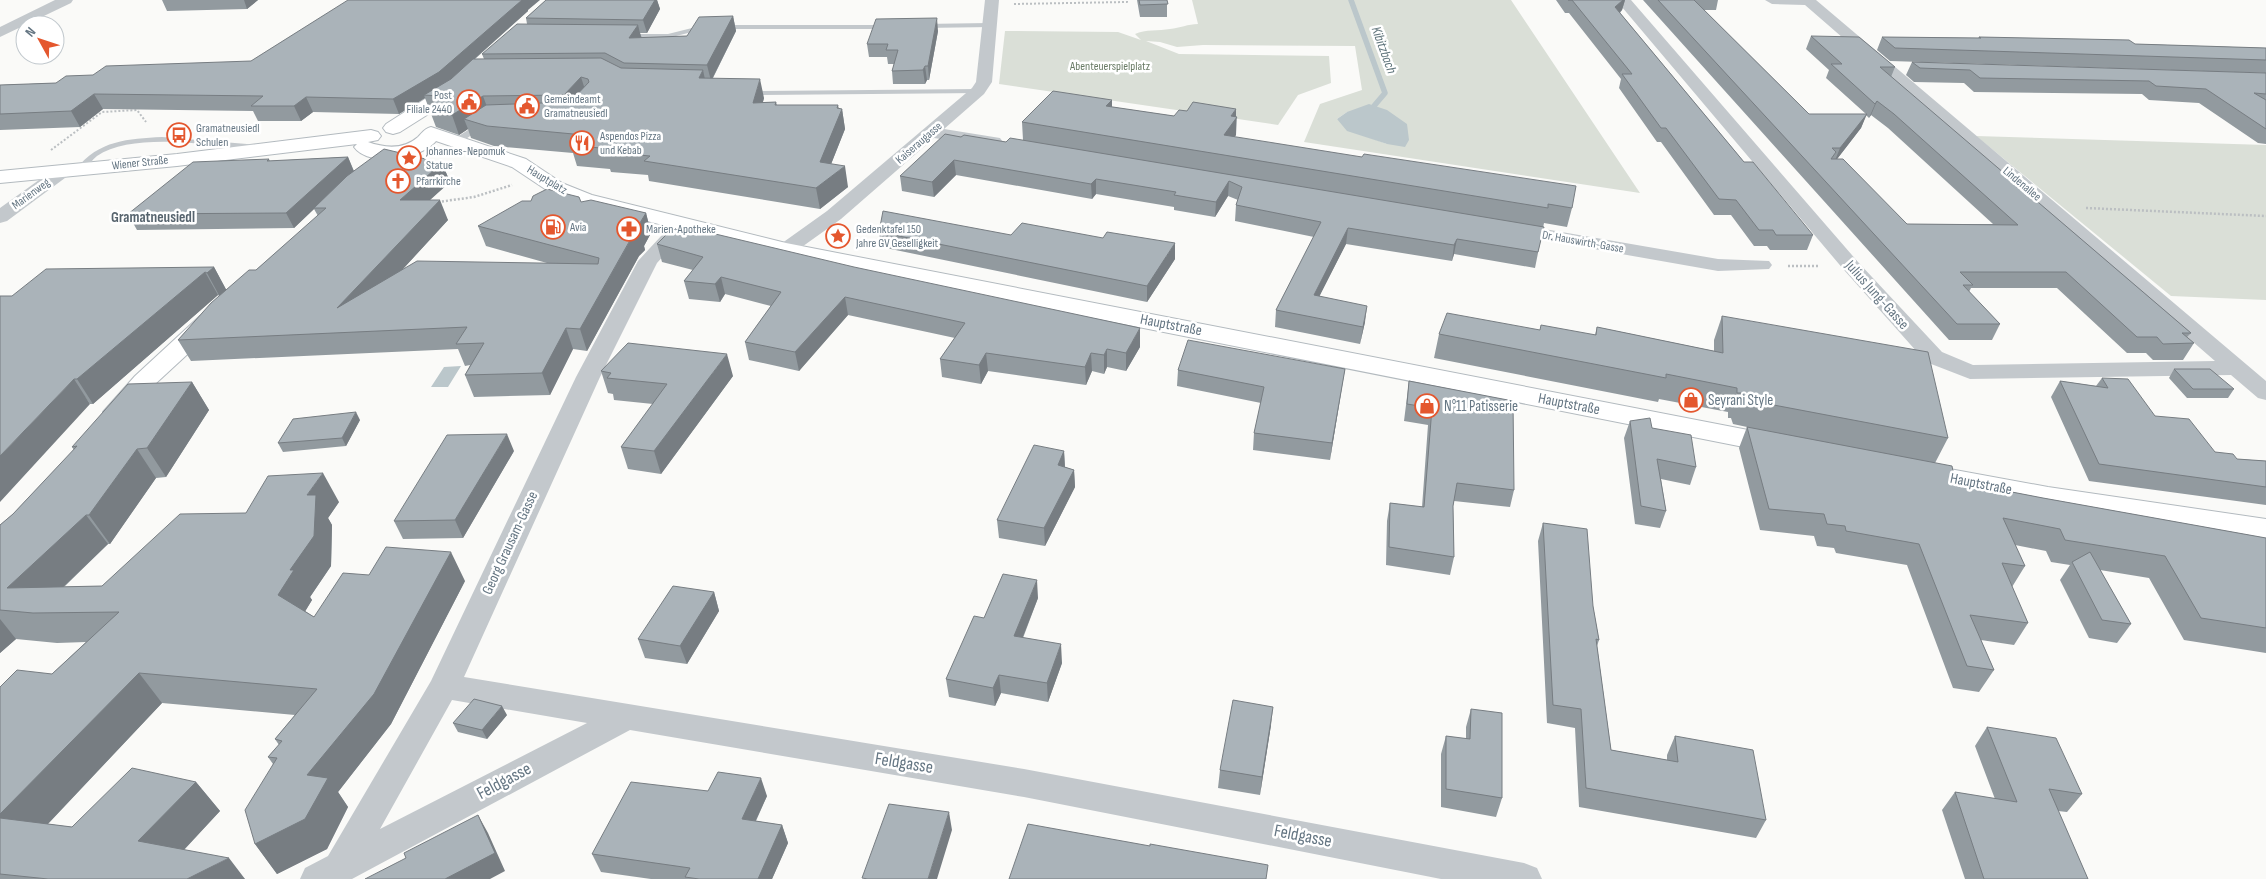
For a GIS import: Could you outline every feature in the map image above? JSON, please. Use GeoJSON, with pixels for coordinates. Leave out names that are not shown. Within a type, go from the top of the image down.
{"type":"FeatureCollection","features":[{"type":"Feature","properties":{"kind":"main road"},"geometry":{"type":"LineString","coordinates":[[393,128],[451,92],[471,74]]}},
{"type":"Feature","properties":{"kind":"main road"},"geometry":{"type":"LineString","coordinates":[[368,154],[387,158],[419,140],[451,92]]}},
{"type":"Feature","properties":{"kind":"main road"},"geometry":{"type":"LineString","coordinates":[[393,128],[415,126],[419,140]]}},
{"type":"Feature","properties":{"kind":"main road","name":"Wiener Straße"},"geometry":{"type":"LineString","coordinates":[[0,176],[274,149],[368,154],[393,128]]}},
{"type":"Feature","properties":{"kind":"main road","name":"Hauptplatz"},"geometry":{"type":"LineString","coordinates":[[419,140],[457,141],[519,163],[566,196],[602,209],[683,224],[785,250]]}},
{"type":"Feature","properties":{"kind":"main road","name":"Hauptplatz"},"geometry":{"type":"LineString","coordinates":[[419,140],[485,152]]}},
{"type":"Feature","properties":{"kind":"main road","name":"Hauptstraße"},"geometry":{"type":"LineString","coordinates":[[785,250],[1798,448]]}},
{"type":"Feature","properties":{"kind":"main road"},"geometry":{"type":"LineString","coordinates":[[100,428],[144,381],[226,306]]}},
{"type":"Feature","properties":{"kind":"main road","name":"Hauptstraße"},"geometry":{"type":"LineString","coordinates":[[1894,467],[2048,497],[2266,529]]}},
{"type":"Feature","properties":{"kind":"street"},"geometry":{"type":"LineString","coordinates":[[0,33],[66,0]]}},
{"type":"Feature","properties":{"kind":"street","name":"Julius Jung-Gasse"},"geometry":{"type":"LineString","coordinates":[[1623,0],[1851,266],[1934,357],[1970,372],[2236,368]]}},
{"type":"Feature","properties":{"kind":"street"},"geometry":{"type":"LineString","coordinates":[[1772,0],[1808,0]]}},
{"type":"Feature","properties":{"kind":"street","name":"Lindenallee"},"geometry":{"type":"LineString","coordinates":[[1808,0],[2266,393]]}},
{"type":"Feature","properties":{"kind":"street"},"geometry":{"type":"LineString","coordinates":[[978,91],[984,82],[991,2]]}},
{"type":"Feature","properties":{"kind":"street"},"geometry":{"type":"LineString","coordinates":[[1885,68],[1914,69]]}},
{"type":"Feature","properties":{"kind":"street","name":"Kaiseraugasse"},"geometry":{"type":"LineString","coordinates":[[785,250],[834,215],[978,91]]}},
{"type":"Feature","properties":{"kind":"street"},"geometry":{"type":"LineString","coordinates":[[932,132],[1016,146]]}},
{"type":"Feature","properties":{"kind":"street","name":"Marienweg"},"geometry":{"type":"LineString","coordinates":[[0,216],[72,170]]}},
{"type":"Feature","properties":{"kind":"street","name":"Georg Grausam-Gasse"},"geometry":{"type":"LineString","coordinates":[[329,873],[444,686],[588,376],[648,261],[683,224]]}},
{"type":"Feature","properties":{"kind":"street","name":"Dr. Hauswirth-Gasse"},"geometry":{"type":"LineString","coordinates":[[1491,226],[1718,265],[1762,266]]}},
{"type":"Feature","properties":{"kind":"street"},"geometry":{"type":"LineString","coordinates":[[444,686],[627,717]]}},
{"type":"Feature","properties":{"kind":"street","name":"Feldgasse"},"geometry":{"type":"LineString","coordinates":[[329,873],[627,717],[1024,783],[1524,879]]}},
{"type":"Feature","properties":{"kind":"lane"},"geometry":{"type":"LineString","coordinates":[[910,26],[989,25]]}},
{"type":"Feature","properties":{"kind":"lane"},"geometry":{"type":"LineString","coordinates":[[619,36],[668,36],[696,29],[720,27],[900,26]]}},
{"type":"Feature","properties":{"kind":"lane"},"geometry":{"type":"LineString","coordinates":[[739,92],[749,94],[978,91]]}},
{"type":"Feature","properties":{"kind":"lane"},"geometry":{"type":"LineString","coordinates":[[457,141],[490,120]]}},
{"type":"Feature","properties":{"kind":"path"},"geometry":{"type":"LineString","coordinates":[[1031,4],[1032,0]]}},
{"type":"Feature","properties":{"kind":"path"},"geometry":{"type":"LineString","coordinates":[[991,2],[1031,4],[1127,2],[1127,0]]}},
{"type":"Feature","properties":{"kind":"path"},"geometry":{"type":"LineString","coordinates":[[50,151],[102,112],[137,110],[148,125]]}},
{"type":"Feature","properties":{"kind":"path"},"geometry":{"type":"LineString","coordinates":[[437,202],[482,195],[539,176]]}},
{"type":"Feature","properties":{"kind":"path"},"geometry":{"type":"LineString","coordinates":[[2048,206],[2266,216]]}},
{"type":"Feature","properties":{"kind":"path"},"geometry":{"type":"LineString","coordinates":[[1762,266],[1851,266]]}},
{"type":"Feature","properties":{"kind":"green space","name":"Abenteuerspielplatz"},"geometry":{"type":"Polygon","coordinates":[[[1192,0],[1511,0],[1640,193],[1304,142],[1320,104],[1362,90],[1355,46],[1203,45],[1177,47],[1160,42],[1146,41],[1179,54],[1329,56],[1331,83],[1298,95],[1278,125],[999,84],[1005,31],[1118,32],[1141,40],[1135,34],[1143,31],[1166,30],[1198,24],[1192,0]],[[1347,112],[1337,119],[1368,137],[1387,144],[1347,112]]]}},
{"type":"Feature","properties":{"kind":"green space"},"geometry":{"type":"Polygon","coordinates":[[[1976,136],[2266,145],[2266,300],[2171,296],[1976,136]]]}},
{"type":"Feature","properties":{"kind":"shaded area"},"geometry":{"type":"Polygon","coordinates":[[[1369,104],[1387,110],[1407,124],[1409,140],[1405,147],[1387,144],[1347,131],[1337,119],[1347,112],[1369,104]]]}},
{"type":"Feature","properties":{"kind":"shaded area"},"geometry":{"type":"Polygon","coordinates":[[[461,366],[448,387],[431,387],[444,367],[461,366]]]}},
{"type":"Feature","properties":{"kind":"building"},"geometry":{"type":"Polygon","coordinates":[[[348,0],[522,0],[439,72],[393,99],[306,97],[294,106],[251,106],[263,96],[94,94],[71,111],[0,114],[0,85],[56,83],[66,76],[93,75],[106,66],[251,61],[348,0]]]}},
{"type":"Feature","properties":{"kind":"building"},"geometry":{"type":"Polygon","coordinates":[[[546,0],[655,0],[643,20],[526,18],[546,0]]]}},
{"type":"Feature","properties":{"kind":"building"},"geometry":{"type":"Polygon","coordinates":[[[1139,0],[1167,0],[1168,4],[1140,5],[1139,0]]]}},
{"type":"Feature","properties":{"kind":"building"},"geometry":{"type":"Polygon","coordinates":[[[1572,0],[1623,0],[1615,7],[1744,162],[1753,162],[1813,235],[1776,235],[1773,230],[1759,230],[1736,200],[1719,199],[1666,128],[1661,128],[1622,74],[1632,74],[1572,0]]]}},
{"type":"Feature","properties":{"kind":"building"},"geometry":{"type":"Polygon","coordinates":[[[1658,0],[1694,0],[1809,114],[1867,114],[1840,148],[1832,148],[1836,152],[1831,159],[1843,159],[1907,224],[2018,225],[1894,114],[1877,101],[1875,104],[1831,64],[1842,64],[1811,36],[1859,37],[1895,67],[1880,67],[2191,333],[2182,333],[2194,343],[2163,344],[2157,337],[2137,337],[2066,272],[1960,272],[1973,285],[1963,285],[2000,324],[1957,324],[1658,0]]]}},
{"type":"Feature","properties":{"kind":"building"},"geometry":{"type":"Polygon","coordinates":[[[733,16],[707,65],[624,63],[605,53],[482,54],[517,24],[638,25],[629,38],[687,36],[699,17],[733,16]]]}},
{"type":"Feature","properties":{"kind":"building"},"geometry":{"type":"Polygon","coordinates":[[[937,18],[928,66],[925,66],[923,70],[892,71],[898,50],[886,50],[888,44],[867,44],[876,19],[937,18]]]}},
{"type":"Feature","properties":{"kind":"building"},"geometry":{"type":"Polygon","coordinates":[[[1882,37],[2129,40],[2135,44],[2266,48],[2266,60],[1895,48],[1882,37]]]}},
{"type":"Feature","properties":{"kind":"building"},"geometry":{"type":"Polygon","coordinates":[[[601,58],[621,68],[703,70],[699,78],[760,79],[753,103],[776,102],[775,105],[838,105],[837,108],[842,109],[820,162],[845,166],[816,188],[644,161],[650,156],[605,152],[610,149],[571,145],[584,135],[487,126],[464,119],[486,105],[570,102],[589,82],[588,79],[581,77],[564,95],[483,96],[452,115],[429,107],[439,96],[424,95],[451,79],[473,59],[601,58]]]}},
{"type":"Feature","properties":{"kind":"building"},"geometry":{"type":"Polygon","coordinates":[[[1912,62],[2266,73],[2266,94],[2254,93],[2266,100],[2266,129],[2206,89],[2156,86],[2149,81],[1980,78],[1970,70],[1920,68],[1912,62]]]}},
{"type":"Feature","properties":{"kind":"building"},"geometry":{"type":"Polygon","coordinates":[[[1053,91],[1112,100],[1106,106],[1174,116],[1179,110],[1187,111],[1193,102],[1236,109],[1231,116],[1237,117],[1224,135],[1362,157],[1364,154],[1576,186],[1572,208],[1548,204],[1548,208],[1022,122],[1053,91]]]}},
{"type":"Feature","properties":{"kind":"building"},"geometry":{"type":"Polygon","coordinates":[[[945,134],[1006,142],[1010,138],[1544,227],[1538,252],[1457,239],[1454,245],[1348,228],[1314,295],[1367,306],[1363,327],[1276,310],[1321,222],[1236,205],[1242,187],[1229,181],[1216,202],[1174,195],[1176,192],[1096,179],[1091,184],[954,160],[932,182],[900,176],[945,134]]]}},
{"type":"Feature","properties":{"kind":"building"},"geometry":{"type":"Polygon","coordinates":[[[384,149],[442,163],[400,200],[440,200],[337,308],[417,261],[598,264],[599,258],[478,226],[522,201],[531,201],[533,196],[547,189],[579,197],[581,202],[591,200],[646,213],[635,231],[640,230],[633,235],[580,329],[566,328],[542,373],[465,375],[484,343],[456,344],[467,327],[178,340],[211,303],[249,270],[256,270],[326,208],[314,208],[347,176],[384,149]]]}},
{"type":"Feature","properties":{"kind":"building"},"geometry":{"type":"Polygon","coordinates":[[[348,157],[286,213],[128,214],[193,162],[348,157]]]}},
{"type":"Feature","properties":{"kind":"building"},"geometry":{"type":"Polygon","coordinates":[[[883,211],[1011,235],[1022,223],[1103,238],[1107,232],[1175,243],[1147,286],[879,232],[883,211]]]}},
{"type":"Feature","properties":{"kind":"building"},"geometry":{"type":"Polygon","coordinates":[[[686,227],[854,267],[1140,328],[1126,353],[1107,349],[1104,355],[1091,353],[1085,367],[986,353],[979,365],[940,359],[965,323],[845,297],[795,352],[745,342],[781,292],[721,277],[715,284],[684,281],[703,257],[657,244],[672,229],[686,227]]]}},
{"type":"Feature","properties":{"kind":"building"},"geometry":{"type":"Polygon","coordinates":[[[214,267],[207,273],[205,272],[77,379],[74,379],[0,456],[0,296],[12,296],[46,269],[214,267]]]}},
{"type":"Feature","properties":{"kind":"building"},"geometry":{"type":"Polygon","coordinates":[[[1447,313],[1540,330],[1541,325],[1596,335],[1597,327],[1723,353],[1722,316],[1928,352],[1948,438],[1742,399],[1741,393],[1737,393],[1737,388],[1666,374],[1666,378],[1439,334],[1447,313]]]}},
{"type":"Feature","properties":{"kind":"building"},"geometry":{"type":"Polygon","coordinates":[[[1188,340],[1345,369],[1332,443],[1254,433],[1264,387],[1178,370],[1188,340]]]}},
{"type":"Feature","properties":{"kind":"building"},"geometry":{"type":"Polygon","coordinates":[[[628,343],[727,354],[654,451],[621,447],[667,384],[607,378],[611,373],[601,371],[628,343]]]}},
{"type":"Feature","properties":{"kind":"building"},"geometry":{"type":"Polygon","coordinates":[[[2174,369],[2210,369],[2234,389],[2193,389],[2174,369]]]}},
{"type":"Feature","properties":{"kind":"building"},"geometry":{"type":"Polygon","coordinates":[[[2102,378],[2128,379],[2155,416],[2189,419],[2215,452],[2233,454],[2237,459],[2266,461],[2266,487],[2099,464],[2060,381],[2108,388],[2102,378]]]}},
{"type":"Feature","properties":{"kind":"building"},"geometry":{"type":"Polygon","coordinates":[[[1409,381],[1513,401],[1514,490],[1457,483],[1453,506],[1454,557],[1389,547],[1390,503],[1424,507],[1432,408],[1407,404],[1409,381]]]}},
{"type":"Feature","properties":{"kind":"building"},"geometry":{"type":"Polygon","coordinates":[[[192,382],[147,448],[137,449],[89,515],[86,515],[7,588],[102,586],[180,514],[246,513],[268,476],[323,473],[307,495],[316,495],[314,536],[290,570],[294,570],[278,595],[314,617],[343,573],[369,575],[386,547],[451,552],[374,694],[307,775],[328,778],[305,819],[255,844],[245,810],[277,758],[268,757],[282,741],[275,739],[317,689],[139,673],[0,814],[0,687],[17,670],[52,674],[119,612],[33,613],[0,610],[0,525],[13,514],[77,446],[72,447],[128,384],[192,382]]]}},
{"type":"Feature","properties":{"kind":"building"},"geometry":{"type":"Polygon","coordinates":[[[356,412],[342,438],[278,443],[293,419],[356,412]]]}},
{"type":"Feature","properties":{"kind":"building"},"geometry":{"type":"Polygon","coordinates":[[[1650,418],[1652,428],[1691,435],[1696,467],[1657,459],[1666,511],[1641,506],[1630,421],[1650,418]]]}},
{"type":"Feature","properties":{"kind":"building"},"geometry":{"type":"Polygon","coordinates":[[[1747,427],[1952,466],[1955,481],[2266,538],[2266,628],[2201,618],[2165,556],[2065,540],[2060,529],[2003,518],[2025,566],[2002,563],[2028,623],[1970,615],[1994,670],[1967,666],[1919,544],[1846,531],[1845,526],[1827,524],[1824,514],[1769,509],[1747,427]]]}},
{"type":"Feature","properties":{"kind":"building"},"geometry":{"type":"Polygon","coordinates":[[[507,434],[455,520],[394,521],[447,435],[507,434]]]}},
{"type":"Feature","properties":{"kind":"building"},"geometry":{"type":"Polygon","coordinates":[[[1034,445],[1064,451],[1058,465],[1074,470],[1044,528],[997,520],[1034,445]]]}},
{"type":"Feature","properties":{"kind":"building"},"geometry":{"type":"Polygon","coordinates":[[[1543,523],[1587,529],[1593,606],[1599,640],[1596,639],[1611,750],[1678,762],[1675,736],[1753,750],[1766,820],[1586,788],[1581,709],[1553,705],[1543,523]]]}},
{"type":"Feature","properties":{"kind":"building"},"geometry":{"type":"Polygon","coordinates":[[[2090,552],[2131,624],[2102,620],[2072,562],[2090,552]]]}},
{"type":"Feature","properties":{"kind":"building"},"geometry":{"type":"Polygon","coordinates":[[[1003,574],[1037,580],[1014,636],[1061,644],[1047,683],[999,675],[993,688],[946,679],[974,616],[984,618],[1003,574]]]}},
{"type":"Feature","properties":{"kind":"building"},"geometry":{"type":"Polygon","coordinates":[[[673,586],[714,592],[680,646],[638,639],[673,586]]]}},
{"type":"Feature","properties":{"kind":"building"},"geometry":{"type":"Polygon","coordinates":[[[474,699],[502,706],[482,730],[453,723],[474,699]]]}},
{"type":"Feature","properties":{"kind":"building"},"geometry":{"type":"Polygon","coordinates":[[[1233,700],[1273,707],[1262,777],[1220,770],[1233,700]]]}},
{"type":"Feature","properties":{"kind":"building"},"geometry":{"type":"Polygon","coordinates":[[[1471,709],[1502,713],[1502,798],[1446,789],[1446,736],[1470,739],[1471,709]]]}},
{"type":"Feature","properties":{"kind":"building"},"geometry":{"type":"Polygon","coordinates":[[[1987,727],[2056,738],[2082,794],[2049,789],[2088,879],[1984,879],[1955,792],[2017,802],[1987,727]]]}},
{"type":"Feature","properties":{"kind":"building"},"geometry":{"type":"Polygon","coordinates":[[[132,768],[196,782],[138,841],[229,858],[187,879],[48,879],[0,874],[0,818],[72,827],[132,768]]]}},
{"type":"Feature","properties":{"kind":"building"},"geometry":{"type":"Polygon","coordinates":[[[718,772],[761,778],[742,819],[782,825],[758,879],[699,879],[685,877],[690,868],[592,854],[631,782],[708,791],[718,772]]]}},
{"type":"Feature","properties":{"kind":"building"},"geometry":{"type":"Polygon","coordinates":[[[889,804],[949,812],[928,879],[862,878],[889,804]]]}},
{"type":"Feature","properties":{"kind":"building"},"geometry":{"type":"Polygon","coordinates":[[[478,815],[495,853],[445,879],[365,879],[406,858],[404,853],[478,815]]]}},
{"type":"Feature","properties":{"kind":"building"},"geometry":{"type":"Polygon","coordinates":[[[1028,824],[1268,865],[1266,879],[1009,879],[1028,824]]]}},
{"type":"Feature","properties":{"kind":"waterway","name":"Kibitzbach"},"geometry":{"type":"LineString","coordinates":[[1351,0],[1385,93],[1374,106]]}},
{"type":"Feature","properties":{"kind":"place","name":"Post Filiale 2440"},"geometry":{"type":"Point","coordinates":[469,102]}},
{"type":"Feature","properties":{"kind":"place","name":"Gemeindeamt Gramatneusiedl"},"geometry":{"type":"Point","coordinates":[527,106]}},
{"type":"Feature","properties":{"kind":"place","name":"Gramatneusiedl Schulen"},"geometry":{"type":"Point","coordinates":[179,135]}},
{"type":"Feature","properties":{"kind":"place","name":"Aspendos Pizza und Kebab"},"geometry":{"type":"Point","coordinates":[582,143]}},
{"type":"Feature","properties":{"kind":"place","name":"Johannes-Nepomuk Statue"},"geometry":{"type":"Point","coordinates":[409,158]}},
{"type":"Feature","properties":{"kind":"place","name":"Pfarrkirche"},"geometry":{"type":"Point","coordinates":[398,181]}},
{"type":"Feature","properties":{"kind":"place","name":"Avia"},"geometry":{"type":"Point","coordinates":[553,227]}},
{"type":"Feature","properties":{"kind":"place","name":"Marien-Apotheke"},"geometry":{"type":"Point","coordinates":[629,229]}},
{"type":"Feature","properties":{"kind":"place","name":"Gedenktafel 150 Jahre GV Geselligkeit"},"geometry":{"type":"Point","coordinates":[838,236]}},
{"type":"Feature","properties":{"kind":"place","name":"Seyrani Style"},"geometry":{"type":"Point","coordinates":[1691,400]}},
{"type":"Feature","properties":{"kind":"place","name":"N°11 Patisserie"},"geometry":{"type":"Point","coordinates":[1427,406]}},
{"type":"Feature","properties":{"kind":"district","name":"Gramatneusiedl"},"geometry":{"type":"Point","coordinates":[153,217]}}]}
